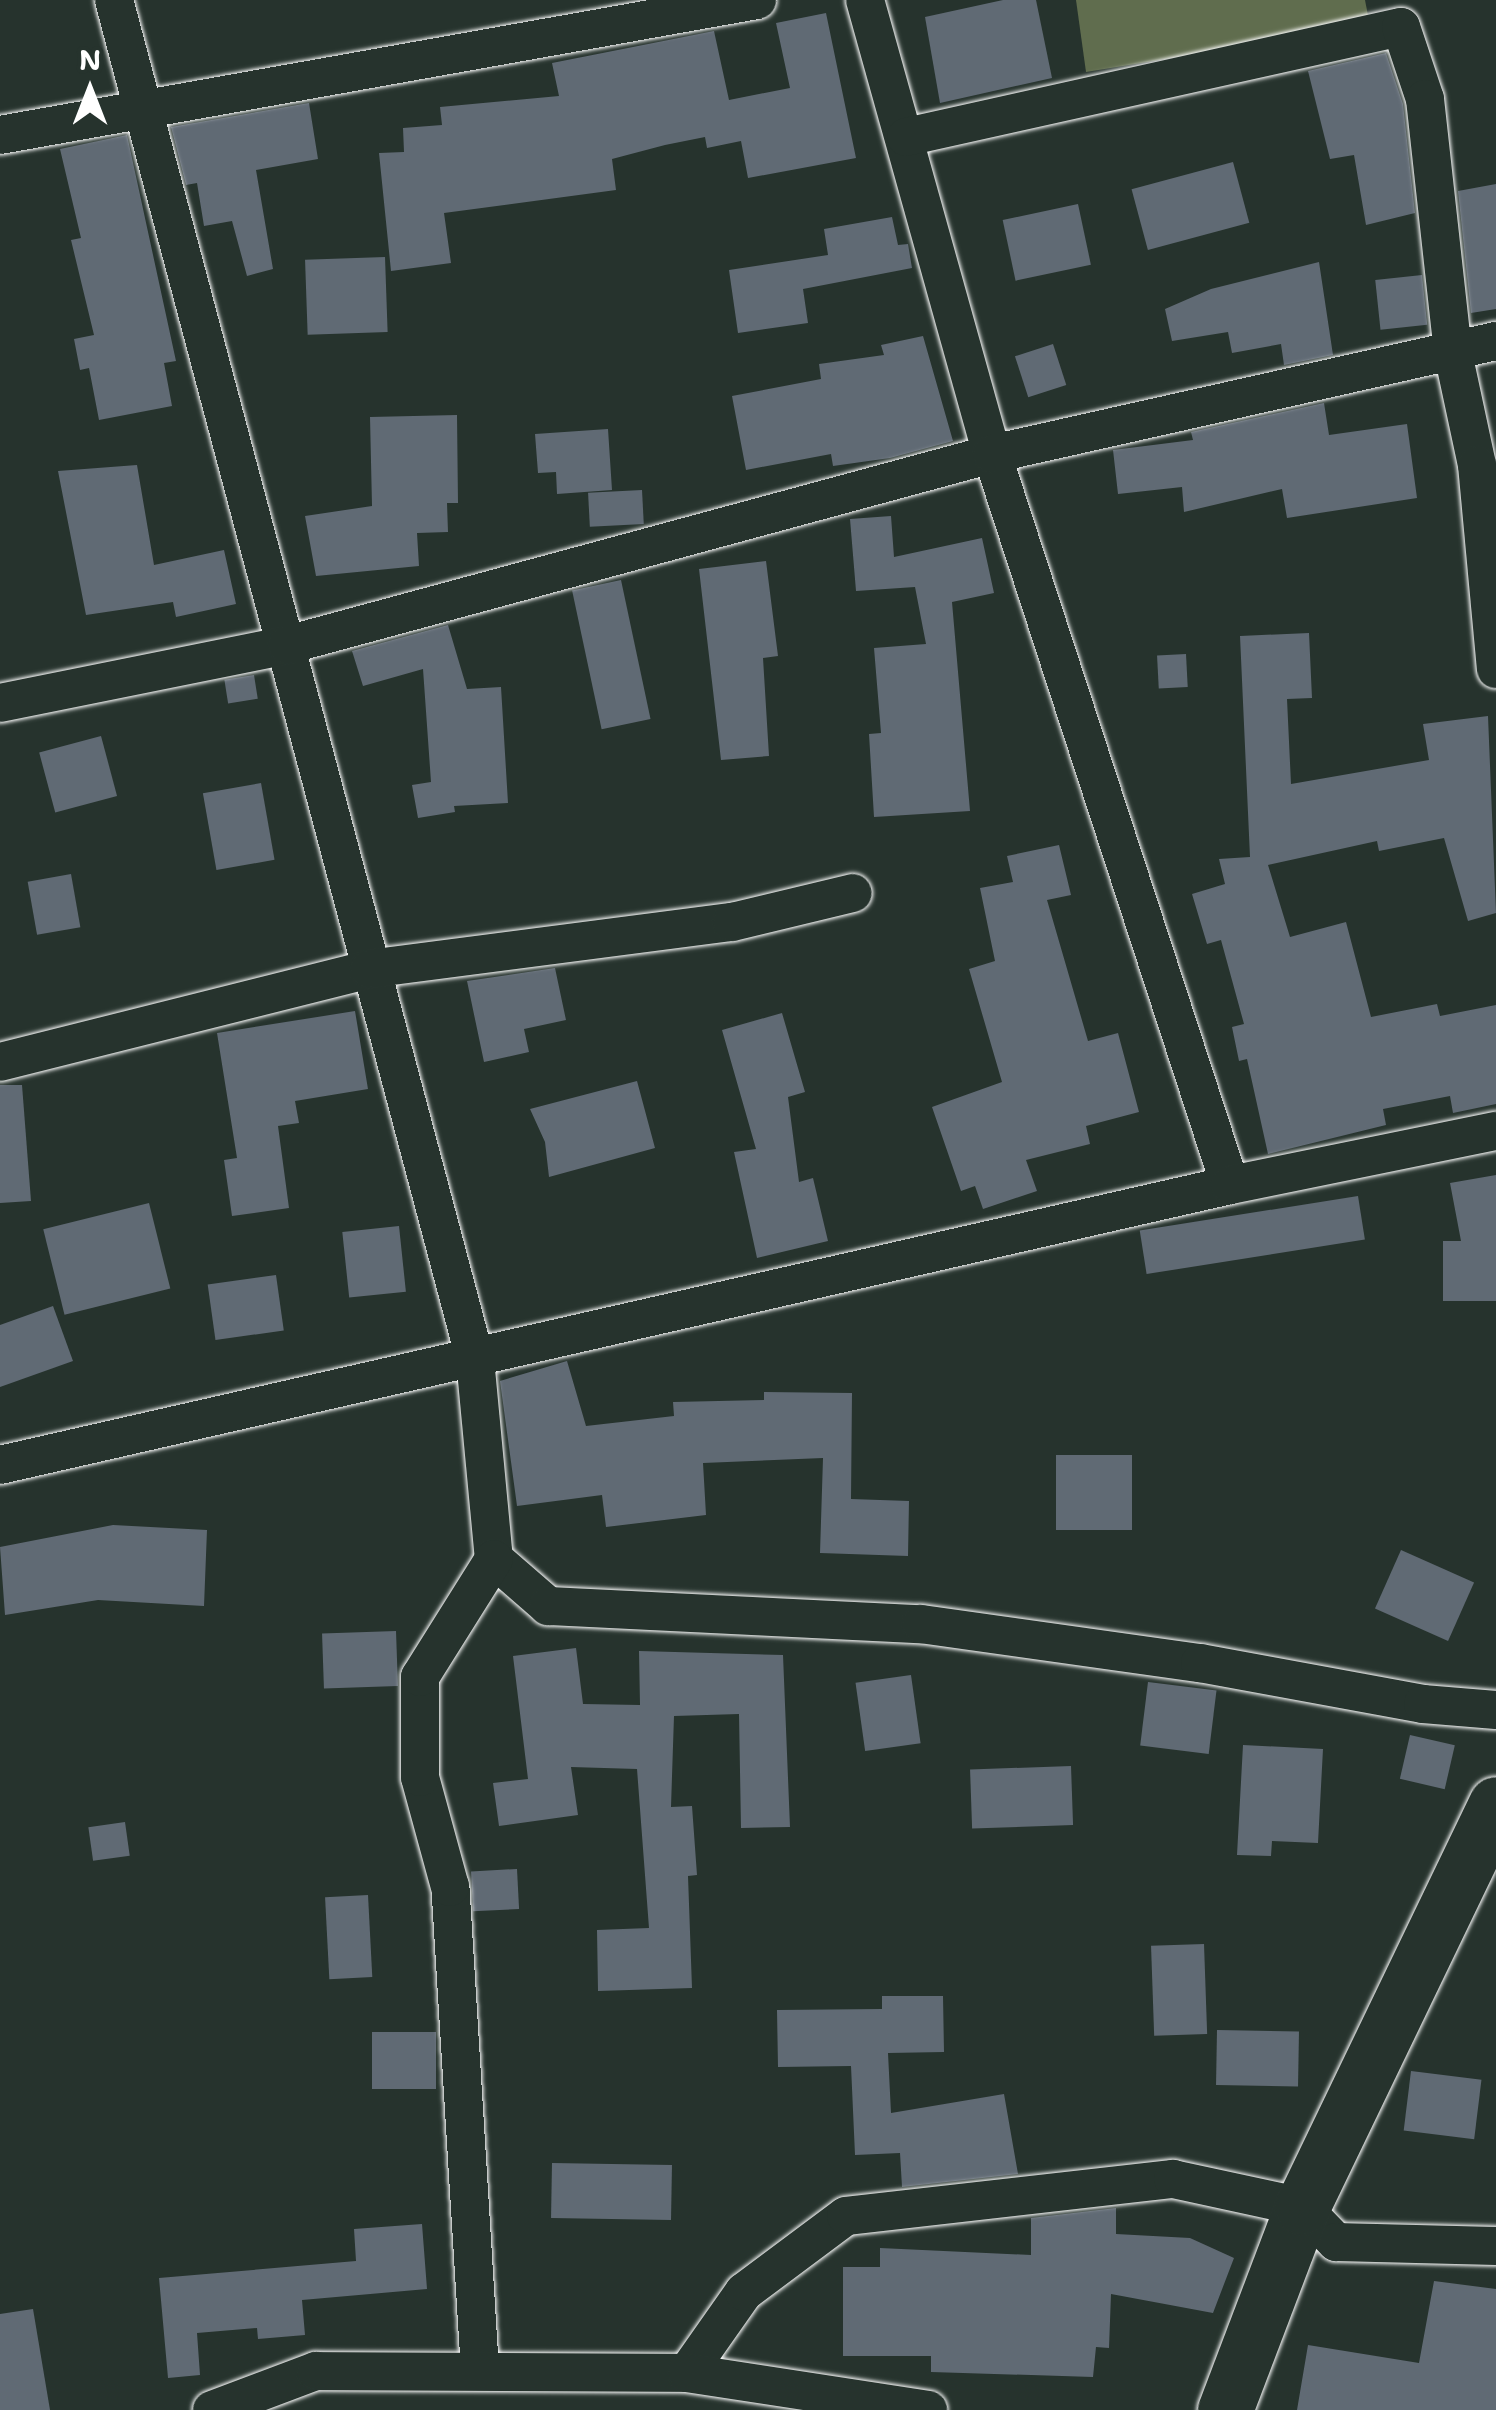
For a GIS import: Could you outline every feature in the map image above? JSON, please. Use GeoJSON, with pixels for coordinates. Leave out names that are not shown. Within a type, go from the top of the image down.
{"type":"FeatureCollection","features":[{"type":"Feature","properties":{"kind":"main road"},"geometry":{"type":"LineString","coordinates":[[1221,2408],[1302,2206],[1496,1804]]}},
{"type":"Feature","properties":{"kind":"street"},"geometry":{"type":"LineString","coordinates":[[114,0],[287,645],[369,969],[476,1359],[494,1559],[420,1677],[420,1777],[450,1887],[480,2371]]}},
{"type":"Feature","properties":{"kind":"street"},"geometry":{"type":"LineString","coordinates":[[0,135],[757,0]]}},
{"type":"Feature","properties":{"kind":"street"},"geometry":{"type":"LineString","coordinates":[[865,0],[992,454],[1230,1184]]}},
{"type":"Feature","properties":{"kind":"street"},"geometry":{"type":"LineString","coordinates":[[906,137],[1399,14],[1424,99],[1453,354],[1476,465],[1496,669]]}},
{"type":"Feature","properties":{"kind":"street"},"geometry":{"type":"LineString","coordinates":[[0,704],[287,645],[992,454],[1453,354],[1496,341]]}},
{"type":"Feature","properties":{"kind":"street"},"geometry":{"type":"LineString","coordinates":[[0,1062],[369,969],[732,922],[853,893]]}},
{"type":"Feature","properties":{"kind":"street"},"geometry":{"type":"LineString","coordinates":[[0,1466],[199,1416],[476,1359],[1230,1184],[1496,1132]]}},
{"type":"Feature","properties":{"kind":"street"},"geometry":{"type":"LineString","coordinates":[[494,1559],[548,1606],[922,1624],[1200,1663],[1424,1704],[1496,1710]]}},
{"type":"Feature","properties":{"kind":"street"},"geometry":{"type":"LineString","coordinates":[[687,2373],[744,2292],[846,2216],[1173,2179],[1302,2206],[1336,2242],[1496,2246]]}},
{"type":"Feature","properties":{"kind":"street"},"geometry":{"type":"LineString","coordinates":[[215,2410],[316,2371],[687,2373],[928,2410]]}},
{"type":"Feature","properties":{"kind":"green space"},"geometry":{"type":"Polygon","coordinates":[[[1076,0],[1365,0],[1370,26],[1086,72],[1076,0]]]}},
{"type":"Feature","properties":{"kind":"building"},"geometry":{"type":"Polygon","coordinates":[[[1003,0],[1036,0],[1052,78],[940,103],[925,17],[1003,0]]]}},
{"type":"Feature","properties":{"kind":"building"},"geometry":{"type":"Polygon","coordinates":[[[826,13],[856,158],[748,178],[741,141],[707,148],[705,137],[665,145],[612,159],[616,190],[444,213],[451,263],[391,271],[379,153],[404,152],[403,128],[442,125],[440,107],[559,96],[552,63],[714,31],[729,100],[790,88],[776,23],[826,13]]]}},
{"type":"Feature","properties":{"kind":"building"},"geometry":{"type":"Polygon","coordinates":[[[1386,53],[1403,104],[1415,213],[1366,225],[1354,155],[1330,159],[1308,71],[1386,53]]]}},
{"type":"Feature","properties":{"kind":"building"},"geometry":{"type":"Polygon","coordinates":[[[309,103],[318,159],[256,170],[273,269],[247,276],[232,221],[204,226],[197,183],[186,185],[171,127],[309,103]]]}},
{"type":"Feature","properties":{"kind":"building"},"geometry":{"type":"Polygon","coordinates":[[[127,135],[176,361],[164,363],[172,406],[99,420],[89,368],[80,370],[74,339],[94,335],[71,240],[81,238],[60,149],[127,135]]]}},
{"type":"Feature","properties":{"kind":"building"},"geometry":{"type":"Polygon","coordinates":[[[1233,162],[1249,223],[1148,250],[1132,189],[1233,162]]]}},
{"type":"Feature","properties":{"kind":"building"},"geometry":{"type":"Polygon","coordinates":[[[1496,184],[1496,309],[1471,313],[1458,191],[1496,184]]]}},
{"type":"Feature","properties":{"kind":"building"},"geometry":{"type":"Polygon","coordinates":[[[1078,204],[1091,265],[1016,281],[1003,220],[1078,204]]]}},
{"type":"Feature","properties":{"kind":"building"},"geometry":{"type":"Polygon","coordinates":[[[892,217],[898,245],[908,244],[912,268],[803,289],[808,323],[738,333],[729,270],[828,255],[824,229],[892,217]]]}},
{"type":"Feature","properties":{"kind":"building"},"geometry":{"type":"Polygon","coordinates":[[[385,257],[388,332],[308,335],[305,260],[385,257]]]}},
{"type":"Feature","properties":{"kind":"building"},"geometry":{"type":"Polygon","coordinates":[[[1319,262],[1333,355],[1284,365],[1281,344],[1232,353],[1228,332],[1172,341],[1165,309],[1211,289],[1319,262]]]}},
{"type":"Feature","properties":{"kind":"building"},"geometry":{"type":"Polygon","coordinates":[[[1422,275],[1427,325],[1380,330],[1375,280],[1422,275]]]}},
{"type":"Feature","properties":{"kind":"building"},"geometry":{"type":"Polygon","coordinates":[[[923,336],[953,441],[890,458],[833,466],[831,454],[746,470],[732,396],[821,379],[819,364],[884,355],[881,345],[923,336]]]}},
{"type":"Feature","properties":{"kind":"building"},"geometry":{"type":"Polygon","coordinates":[[[1053,344],[1066,385],[1028,397],[1015,356],[1053,344]]]}},
{"type":"Feature","properties":{"kind":"building"},"geometry":{"type":"Polygon","coordinates":[[[1324,403],[1329,435],[1407,424],[1417,498],[1287,518],[1282,489],[1184,512],[1182,487],[1118,494],[1113,450],[1193,440],[1191,432],[1324,403]]]}},
{"type":"Feature","properties":{"kind":"building"},"geometry":{"type":"Polygon","coordinates":[[[457,415],[458,503],[447,503],[448,532],[417,533],[419,566],[316,576],[305,516],[372,506],[370,417],[457,415]]]}},
{"type":"Feature","properties":{"kind":"building"},"geometry":{"type":"Polygon","coordinates":[[[608,429],[612,490],[557,494],[556,472],[538,473],[535,434],[608,429]]]}},
{"type":"Feature","properties":{"kind":"building"},"geometry":{"type":"Polygon","coordinates":[[[137,465],[154,565],[224,550],[236,604],[176,617],[173,602],[86,615],[58,471],[137,465]]]}},
{"type":"Feature","properties":{"kind":"building"},"geometry":{"type":"Polygon","coordinates":[[[642,490],[644,524],[590,527],[588,493],[642,490]]]}},
{"type":"Feature","properties":{"kind":"building"},"geometry":{"type":"Polygon","coordinates":[[[891,516],[894,557],[982,538],[994,593],[952,602],[970,811],[874,817],[869,734],[881,733],[874,648],[926,644],[915,587],[856,591],[850,519],[891,516]]]}},
{"type":"Feature","properties":{"kind":"building"},"geometry":{"type":"Polygon","coordinates":[[[766,561],[778,656],[763,658],[769,756],[721,760],[699,569],[766,561]]]}},
{"type":"Feature","properties":{"kind":"building"},"geometry":{"type":"Polygon","coordinates":[[[621,580],[651,719],[602,729],[572,590],[621,580]]]}},
{"type":"Feature","properties":{"kind":"building"},"geometry":{"type":"Polygon","coordinates":[[[448,625],[467,689],[501,687],[508,803],[454,806],[455,812],[418,818],[412,785],[431,782],[423,669],[363,686],[352,651],[448,625]]]}},
{"type":"Feature","properties":{"kind":"building"},"geometry":{"type":"Polygon","coordinates":[[[1309,633],[1312,698],[1287,699],[1291,784],[1429,760],[1423,724],[1488,716],[1496,913],[1468,921],[1444,838],[1379,851],[1377,841],[1268,865],[1290,937],[1346,922],[1371,1017],[1437,1004],[1440,1016],[1496,1005],[1496,1104],[1453,1113],[1450,1096],[1383,1109],[1386,1125],[1268,1154],[1247,1059],[1239,1061],[1232,1027],[1244,1024],[1221,940],[1207,944],[1192,894],[1225,884],[1219,859],[1250,857],[1240,636],[1309,633]]]}},
{"type":"Feature","properties":{"kind":"building"},"geometry":{"type":"Polygon","coordinates":[[[1186,654],[1188,687],[1159,688],[1157,656],[1186,654]]]}},
{"type":"Feature","properties":{"kind":"building"},"geometry":{"type":"Polygon","coordinates":[[[254,675],[258,699],[228,703],[224,680],[254,675]]]}},
{"type":"Feature","properties":{"kind":"building"},"geometry":{"type":"Polygon","coordinates":[[[101,736],[117,796],[55,812],[39,753],[101,736]]]}},
{"type":"Feature","properties":{"kind":"building"},"geometry":{"type":"Polygon","coordinates":[[[261,783],[275,860],[216,870],[203,793],[261,783]]]}},
{"type":"Feature","properties":{"kind":"building"},"geometry":{"type":"Polygon","coordinates":[[[1059,845],[1071,895],[1047,900],[1088,1041],[1118,1033],[1139,1112],[1086,1126],[1090,1144],[1026,1160],[1037,1191],[983,1209],[975,1186],[961,1191],[932,1107],[1002,1082],[969,969],[995,961],[980,888],[1013,882],[1007,856],[1059,845]]]}},
{"type":"Feature","properties":{"kind":"building"},"geometry":{"type":"Polygon","coordinates":[[[71,874],[80,927],[37,935],[28,882],[71,874]]]}},
{"type":"Feature","properties":{"kind":"building"},"geometry":{"type":"Polygon","coordinates":[[[555,968],[566,1020],[524,1029],[529,1052],[484,1062],[467,981],[555,968]]]}},
{"type":"Feature","properties":{"kind":"building"},"geometry":{"type":"Polygon","coordinates":[[[355,1011],[368,1089],[295,1101],[299,1123],[278,1126],[289,1208],[232,1216],[224,1160],[237,1158],[217,1033],[355,1011]]]}},
{"type":"Feature","properties":{"kind":"building"},"geometry":{"type":"Polygon","coordinates":[[[782,1013],[805,1092],[788,1097],[799,1182],[813,1178],[828,1241],[757,1258],[734,1152],[756,1149],[722,1030],[782,1013]]]}},
{"type":"Feature","properties":{"kind":"building"},"geometry":{"type":"Polygon","coordinates":[[[637,1081],[655,1148],[549,1177],[545,1142],[530,1109],[637,1081]]]}},
{"type":"Feature","properties":{"kind":"building"},"geometry":{"type":"Polygon","coordinates":[[[0,1085],[22,1085],[31,1201],[0,1203],[0,1085]]]}},
{"type":"Feature","properties":{"kind":"building"},"geometry":{"type":"Polygon","coordinates":[[[1496,1175],[1496,1301],[1443,1301],[1443,1241],[1461,1241],[1450,1183],[1496,1175]]]}},
{"type":"Feature","properties":{"kind":"building"},"geometry":{"type":"Polygon","coordinates":[[[1358,1196],[1365,1239],[1147,1274],[1140,1231],[1358,1196]]]}},
{"type":"Feature","properties":{"kind":"building"},"geometry":{"type":"Polygon","coordinates":[[[149,1203],[170,1288],[65,1315],[43,1229],[149,1203]]]}},
{"type":"Feature","properties":{"kind":"building"},"geometry":{"type":"Polygon","coordinates":[[[399,1226],[406,1292],[349,1298],[342,1232],[399,1226]]]}},
{"type":"Feature","properties":{"kind":"building"},"geometry":{"type":"Polygon","coordinates":[[[276,1275],[284,1330],[215,1340],[208,1285],[276,1275]]]}},
{"type":"Feature","properties":{"kind":"building"},"geometry":{"type":"Polygon","coordinates":[[[53,1306],[73,1361],[0,1387],[0,1325],[53,1306]]]}},
{"type":"Feature","properties":{"kind":"building"},"geometry":{"type":"Polygon","coordinates":[[[567,1361],[586,1426],[674,1416],[673,1402],[764,1400],[764,1392],[852,1393],[851,1499],[909,1501],[908,1556],[820,1553],[823,1458],[703,1463],[706,1515],[606,1527],[602,1495],[517,1506],[500,1381],[567,1361]]]}},
{"type":"Feature","properties":{"kind":"building"},"geometry":{"type":"Polygon","coordinates":[[[1056,1455],[1132,1455],[1132,1530],[1056,1530],[1056,1455]]]}},
{"type":"Feature","properties":{"kind":"building"},"geometry":{"type":"Polygon","coordinates":[[[113,1525],[207,1530],[204,1606],[98,1600],[5,1615],[0,1547],[113,1525]]]}},
{"type":"Feature","properties":{"kind":"building"},"geometry":{"type":"Polygon","coordinates":[[[1401,1550],[1474,1583],[1448,1641],[1375,1608],[1401,1550]]]}},
{"type":"Feature","properties":{"kind":"building"},"geometry":{"type":"Polygon","coordinates":[[[396,1631],[398,1686],[324,1689],[322,1634],[396,1631]]]}},
{"type":"Feature","properties":{"kind":"building"},"geometry":{"type":"Polygon","coordinates":[[[576,1648],[583,1704],[640,1705],[639,1651],[783,1655],[790,1827],[741,1828],[739,1714],[674,1716],[671,1807],[692,1806],[697,1875],[688,1876],[692,1988],[598,1991],[597,1930],[649,1928],[637,1769],[571,1767],[578,1815],[499,1826],[493,1783],[528,1779],[513,1656],[576,1648]]]}},
{"type":"Feature","properties":{"kind":"building"},"geometry":{"type":"Polygon","coordinates":[[[911,1675],[921,1743],[865,1751],[856,1683],[911,1675]]]}},
{"type":"Feature","properties":{"kind":"building"},"geometry":{"type":"Polygon","coordinates":[[[1148,1682],[1216,1690],[1209,1754],[1140,1746],[1148,1682]]]}},
{"type":"Feature","properties":{"kind":"building"},"geometry":{"type":"Polygon","coordinates":[[[1410,1735],[1455,1745],[1445,1789],[1400,1779],[1410,1735]]]}},
{"type":"Feature","properties":{"kind":"building"},"geometry":{"type":"Polygon","coordinates":[[[1243,1745],[1323,1749],[1318,1843],[1272,1841],[1271,1856],[1237,1855],[1243,1745]]]}},
{"type":"Feature","properties":{"kind":"building"},"geometry":{"type":"Polygon","coordinates":[[[1071,1766],[1073,1825],[972,1828],[970,1770],[1071,1766]]]}},
{"type":"Feature","properties":{"kind":"building"},"geometry":{"type":"Polygon","coordinates":[[[125,1822],[130,1856],[93,1861],[88,1827],[125,1822]]]}},
{"type":"Feature","properties":{"kind":"building"},"geometry":{"type":"Polygon","coordinates":[[[517,1869],[519,1909],[473,1911],[471,1871],[517,1869]]]}},
{"type":"Feature","properties":{"kind":"building"},"geometry":{"type":"Polygon","coordinates":[[[368,1895],[372,1977],[329,1979],[325,1897],[368,1895]]]}},
{"type":"Feature","properties":{"kind":"building"},"geometry":{"type":"Polygon","coordinates":[[[1204,1944],[1207,2034],[1154,2036],[1151,1946],[1204,1944]]]}},
{"type":"Feature","properties":{"kind":"building"},"geometry":{"type":"Polygon","coordinates":[[[882,1996],[943,1996],[944,2052],[888,2053],[891,2113],[1004,2094],[1018,2174],[902,2187],[900,2153],[855,2155],[851,2066],[778,2067],[777,2010],[882,2009],[882,1996]]]}},
{"type":"Feature","properties":{"kind":"building"},"geometry":{"type":"Polygon","coordinates":[[[1217,2030],[1299,2031],[1298,2086],[1216,2085],[1217,2030]]]}},
{"type":"Feature","properties":{"kind":"building"},"geometry":{"type":"Polygon","coordinates":[[[372,2032],[436,2032],[436,2089],[372,2089],[372,2032]]]}},
{"type":"Feature","properties":{"kind":"building"},"geometry":{"type":"Polygon","coordinates":[[[1411,2071],[1481,2080],[1474,2139],[1404,2131],[1411,2071]]]}},
{"type":"Feature","properties":{"kind":"building"},"geometry":{"type":"Polygon","coordinates":[[[552,2163],[672,2165],[671,2220],[551,2218],[552,2163]]]}},
{"type":"Feature","properties":{"kind":"building"},"geometry":{"type":"Polygon","coordinates":[[[1116,2208],[1116,2234],[1190,2238],[1234,2258],[1213,2313],[1111,2294],[1109,2348],[1096,2347],[1093,2377],[931,2372],[931,2356],[843,2356],[843,2267],[880,2267],[880,2248],[1031,2255],[1031,2218],[1116,2208]]]}},
{"type":"Feature","properties":{"kind":"building"},"geometry":{"type":"Polygon","coordinates":[[[422,2224],[427,2289],[302,2300],[305,2335],[258,2339],[257,2328],[197,2333],[200,2375],[168,2378],[159,2278],[356,2261],[354,2229],[422,2224]]]}},
{"type":"Feature","properties":{"kind":"building"},"geometry":{"type":"Polygon","coordinates":[[[1434,2281],[1496,2289],[1496,2410],[1297,2410],[1308,2345],[1419,2363],[1434,2281]]]}},
{"type":"Feature","properties":{"kind":"building"},"geometry":{"type":"Polygon","coordinates":[[[33,2309],[50,2410],[0,2410],[0,2314],[33,2309]]]}}]}
